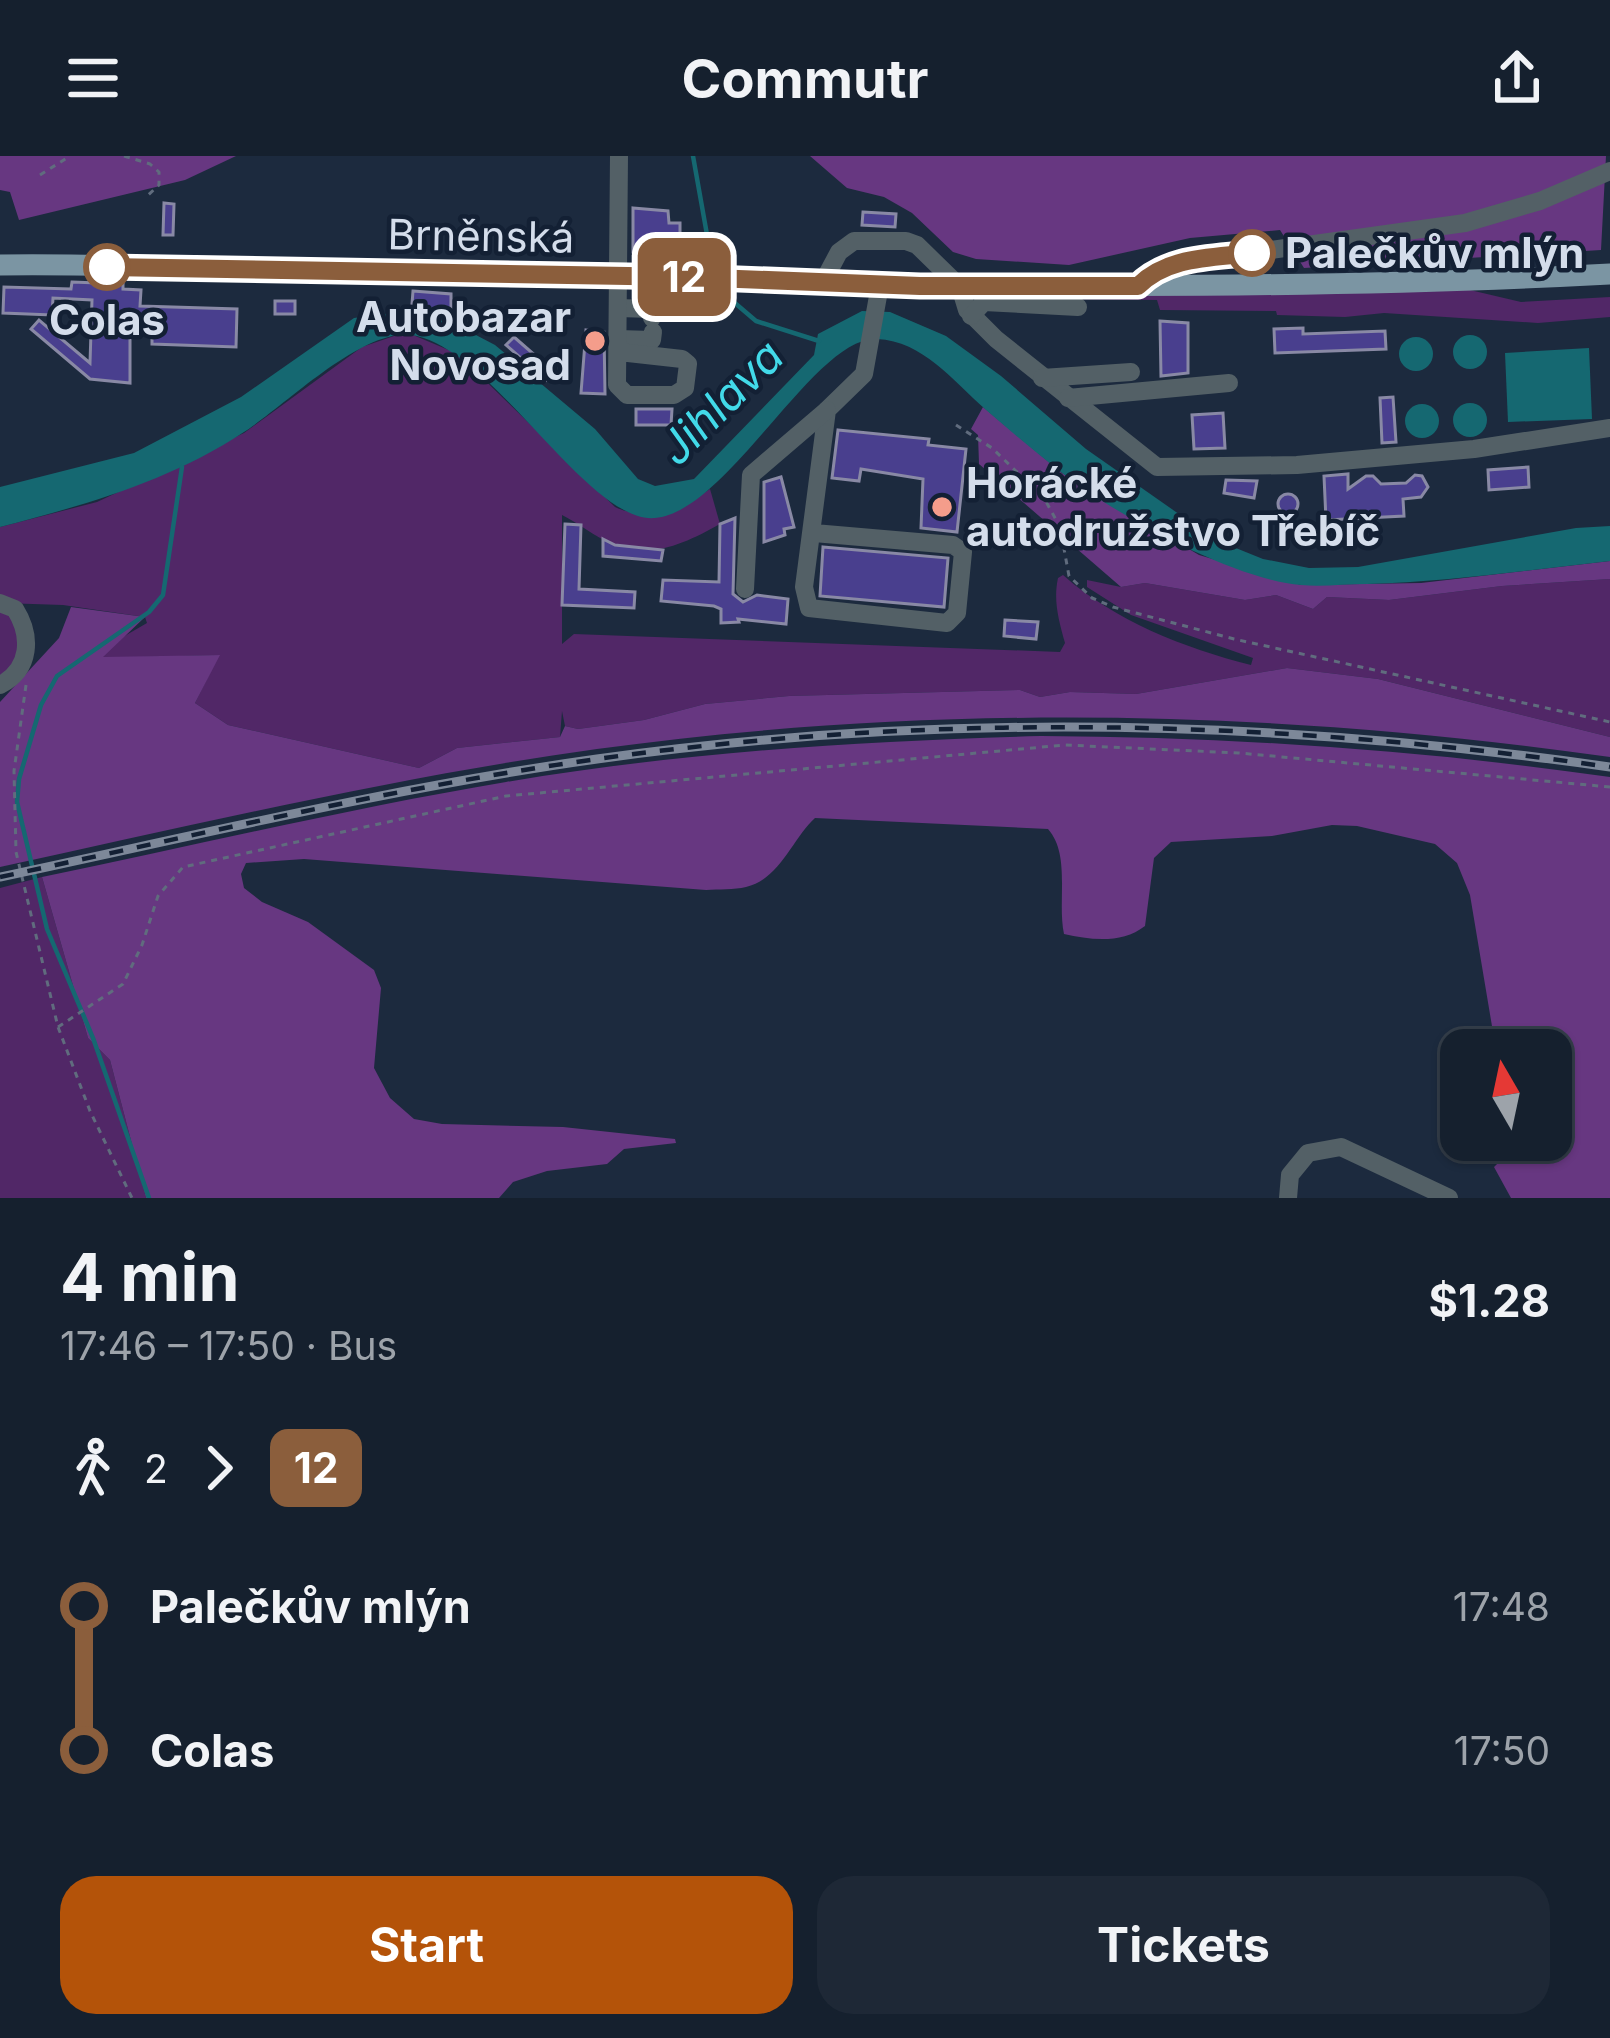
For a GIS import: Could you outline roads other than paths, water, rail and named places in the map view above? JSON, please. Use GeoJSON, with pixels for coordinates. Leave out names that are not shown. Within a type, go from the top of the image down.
{"type":"FeatureCollection","features":[{"type":"Feature","properties":{"kind":"main road","name":"Brněnská"},"geometry":{"type":"LineString","coordinates":[[0,265],[729,278],[823,283],[878,296],[960,286],[1344,286],[1610,274]]}},
{"type":"Feature","properties":{"kind":"street"},"geometry":{"type":"LineString","coordinates":[[616,328],[619,156]]}},
{"type":"Feature","properties":{"kind":"street"},"geometry":{"type":"LineString","coordinates":[[1138,286],[1152,274],[1184,262],[1465,223],[1540,201],[1610,171]]}},
{"type":"Feature","properties":{"kind":"street"},"geometry":{"type":"LineString","coordinates":[[823,283],[842,247],[865,239],[912,243],[960,286],[971,316],[1042,378],[1157,466],[1297,465],[1474,449],[1610,428]]}},
{"type":"Feature","properties":{"kind":"street"},"geometry":{"type":"LineString","coordinates":[[745,589],[751,475],[864,374],[878,296]]}},
{"type":"Feature","properties":{"kind":"street"},"geometry":{"type":"LineString","coordinates":[[971,316],[984,302],[1078,307]]}},
{"type":"Feature","properties":{"kind":"street"},"geometry":{"type":"LineString","coordinates":[[652,309],[652,340],[616,328],[652,309]]}},
{"type":"Feature","properties":{"kind":"street"},"geometry":{"type":"LineString","coordinates":[[1042,378],[1131,372]]}},
{"type":"Feature","properties":{"kind":"street"},"geometry":{"type":"LineString","coordinates":[[1068,398],[1229,383]]}},
{"type":"Feature","properties":{"kind":"street"},"geometry":{"type":"LineString","coordinates":[[814,533],[952,545],[963,552],[957,613],[947,623],[809,608],[805,587],[827,410]]}},
{"type":"Feature","properties":{"kind":"street"},"geometry":{"type":"LineString","coordinates":[[0,603],[15,609],[28,640],[25,659],[11,679],[0,685]]}},
{"type":"Feature","properties":{"kind":"street"},"geometry":{"type":"LineString","coordinates":[[1288,1198],[1290,1175],[1308,1154],[1341,1148],[1449,1198]]}},
{"type":"Feature","properties":{"kind":"waterway"},"geometry":{"type":"LineString","coordinates":[[693,156],[714,274]]}},
{"type":"Feature","properties":{"kind":"waterway","name":"Jihlava"},"geometry":{"type":"LineString","coordinates":[[715,286],[756,321],[819,341]]}},
{"type":"Feature","properties":{"kind":"waterway"},"geometry":{"type":"LineString","coordinates":[[149,1198],[93,1038],[47,929],[17,802],[41,705],[57,676],[149,612],[163,595],[182,467]]}},
{"type":"Feature","properties":{"kind":"railway"},"geometry":{"type":"LineString","coordinates":[[0,877],[522,770],[723,744],[850,734],[977,728],[1230,731],[1484,751],[1610,767]]}},
{"type":"Feature","properties":{"kind":"place","name":"Palečkův mlýn"},"geometry":{"type":"Point","coordinates":[1252,253]}},
{"type":"Feature","properties":{"kind":"place","name":"Colas"},"geometry":{"type":"Point","coordinates":[107,267]}},
{"type":"Feature","properties":{"kind":"place","name":"Autobazar Novosad"},"geometry":{"type":"Point","coordinates":[595,341]}},
{"type":"Feature","properties":{"kind":"place","name":"Horácké autodružstvo Třebíč"},"geometry":{"type":"Point","coordinates":[942,507]}}]}
